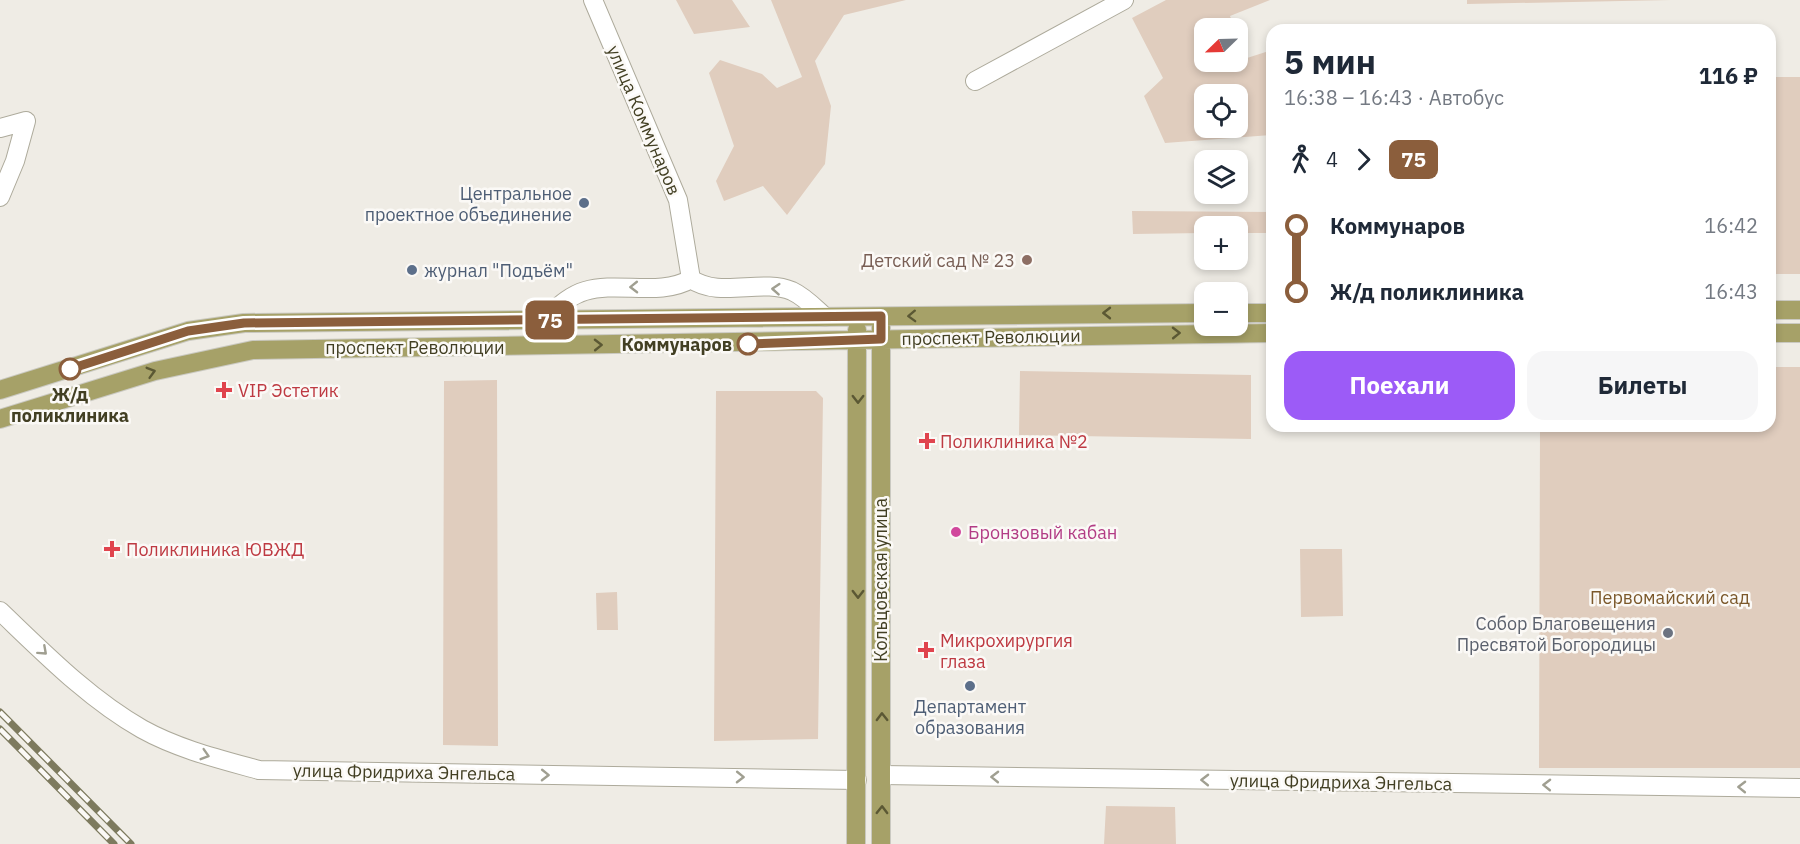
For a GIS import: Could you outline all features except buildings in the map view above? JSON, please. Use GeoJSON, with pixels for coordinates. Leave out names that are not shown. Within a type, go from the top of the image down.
{"type":"FeatureCollection","features":[{"type":"Feature","properties":{"kind":"main road"},"geometry":{"type":"LineString","coordinates":[[1776,310],[1800,310]]}},
{"type":"Feature","properties":{"kind":"main road"},"geometry":{"type":"LineString","coordinates":[[1248,313],[1266,312]]}},
{"type":"Feature","properties":{"kind":"main road","name":"проспект Революции"},"geometry":{"type":"LineString","coordinates":[[0,390],[188,331],[244,323],[1194,313]]}},
{"type":"Feature","properties":{"kind":"main road","name":"Кольцовская улица"},"geometry":{"type":"LineString","coordinates":[[881,316],[879,499],[881,844]]}},
{"type":"Feature","properties":{"kind":"main road","name":"Кольцовская улица"},"geometry":{"type":"LineString","coordinates":[[856,844],[858,317]]}},
{"type":"Feature","properties":{"kind":"main road","name":"проспект Революции"},"geometry":{"type":"LineString","coordinates":[[0,419],[155,371],[253,350],[1266,333]]}},
{"type":"Feature","properties":{"kind":"main road"},"geometry":{"type":"LineString","coordinates":[[1776,333],[1800,333]]}},
{"type":"Feature","properties":{"kind":"main road"},"geometry":{"type":"LineString","coordinates":[[857,780],[882,775]]}},
{"type":"Feature","properties":{"kind":"street","name":"улица Коммунаров"},"geometry":{"type":"LineString","coordinates":[[593,0],[675,191],[684,229],[691,279]]}},
{"type":"Feature","properties":{"kind":"street"},"geometry":{"type":"LineString","coordinates":[[975,81],[1124,0]]}},
{"type":"Feature","properties":{"kind":"street"},"geometry":{"type":"LineString","coordinates":[[0,128],[26,121],[15,161],[0,197]]}},
{"type":"Feature","properties":{"kind":"street"},"geometry":{"type":"LineString","coordinates":[[543,320],[569,297],[584,291],[599,288],[674,286],[691,279],[709,287],[790,290],[803,297],[825,317]]}},
{"type":"Feature","properties":{"kind":"street","name":"улица Фридриха Энгельса"},"geometry":{"type":"LineString","coordinates":[[0,611],[90,692],[142,729],[202,755],[259,770],[857,780]]}},
{"type":"Feature","properties":{"kind":"street","name":"улица Фридриха Энгельса"},"geometry":{"type":"LineString","coordinates":[[882,775],[1800,788]]}},
{"type":"Feature","properties":{"kind":"green space"},"geometry":{"type":"Polygon","coordinates":[[[676,0],[732,0],[750,27],[694,34],[676,0]]]}},
{"type":"Feature","properties":{"kind":"green space"},"geometry":{"type":"Polygon","coordinates":[[[771,0],[906,0],[844,15],[815,61],[831,106],[825,164],[787,215],[763,186],[724,201],[716,181],[734,146],[709,73],[720,60],[762,74],[777,88],[802,77],[771,0]]]}},
{"type":"Feature","properties":{"kind":"green space"},"geometry":{"type":"Polygon","coordinates":[[[1166,0],[1270,0],[1230,16],[1231,18],[1194,18],[1194,72],[1248,72],[1248,58],[1266,52],[1266,135],[1248,137],[1248,84],[1194,84],[1194,138],[1231,138],[1165,143],[1144,96],[1163,78],[1132,18],[1166,0]]]}},
{"type":"Feature","properties":{"kind":"green space"},"geometry":{"type":"Polygon","coordinates":[[[1467,0],[1671,0],[1467,4],[1467,0]]]}},
{"type":"Feature","properties":{"kind":"green space"},"geometry":{"type":"Polygon","coordinates":[[[1776,77],[1800,77],[1800,274],[1776,274],[1776,77]]]}},
{"type":"Feature","properties":{"kind":"green space"},"geometry":{"type":"Polygon","coordinates":[[[1132,211],[1266,212],[1266,233],[1248,233],[1248,216],[1194,216],[1194,233],[1133,234],[1132,211]]]}},
{"type":"Feature","properties":{"kind":"green space","name":"Первомайский сад"},"geometry":{"type":"Polygon","coordinates":[[[1776,367],[1800,367],[1800,768],[1539,768],[1540,432],[1776,432],[1776,367]]]}},
{"type":"Feature","properties":{"kind":"green space"},"geometry":{"type":"Polygon","coordinates":[[[1020,371],[1251,375],[1251,439],[1019,435],[1020,371]]]}},
{"type":"Feature","properties":{"kind":"green space"},"geometry":{"type":"Polygon","coordinates":[[[497,380],[498,746],[443,745],[444,381],[497,380]]]}},
{"type":"Feature","properties":{"kind":"green space"},"geometry":{"type":"Polygon","coordinates":[[[716,391],[816,391],[823,398],[818,739],[714,741],[716,391]]]}},
{"type":"Feature","properties":{"kind":"green space"},"geometry":{"type":"Polygon","coordinates":[[[1300,549],[1342,549],[1343,616],[1301,617],[1300,549]]]}},
{"type":"Feature","properties":{"kind":"green space"},"geometry":{"type":"Polygon","coordinates":[[[617,592],[618,630],[597,630],[596,593],[617,592]]]}},
{"type":"Feature","properties":{"kind":"green space"},"geometry":{"type":"Polygon","coordinates":[[[1106,806],[1175,807],[1176,844],[1104,844],[1106,806]]]}},
{"type":"Feature","properties":{"kind":"railway"},"geometry":{"type":"LineString","coordinates":[[0,712],[131,844]]}},
{"type":"Feature","properties":{"kind":"railway"},"geometry":{"type":"LineString","coordinates":[[0,729],[114,844]]}},
{"type":"Feature","properties":{"kind":"bus line","name":"75"},"geometry":{"type":"LineString","coordinates":[[70,369],[188,331],[244,323],[881,316],[881,339],[748,344]]}},
{"type":"Feature","properties":{"kind":"place","name":"Центральное проектное объединение"},"geometry":{"type":"Point","coordinates":[584,203]}},
{"type":"Feature","properties":{"kind":"place","name":"Детский сад № 23"},"geometry":{"type":"Point","coordinates":[1027,260]}},
{"type":"Feature","properties":{"kind":"place","name":"журнал \"Подъём\""},"geometry":{"type":"Point","coordinates":[412,270]}},
{"type":"Feature","properties":{"kind":"place","name":"Коммунаров"},"geometry":{"type":"Point","coordinates":[748,344]}},
{"type":"Feature","properties":{"kind":"place","name":"Ж/д поликлиника"},"geometry":{"type":"Point","coordinates":[70,369]}},
{"type":"Feature","properties":{"kind":"place","name":"VIP Эстетик"},"geometry":{"type":"Point","coordinates":[224,390]}},
{"type":"Feature","properties":{"kind":"place","name":"Поликлиника №2"},"geometry":{"type":"Point","coordinates":[927,441]}},
{"type":"Feature","properties":{"kind":"place","name":"Бронзовый кабан"},"geometry":{"type":"Point","coordinates":[956,532]}},
{"type":"Feature","properties":{"kind":"place","name":"Поликлиника ЮВЖД"},"geometry":{"type":"Point","coordinates":[112,549]}},
{"type":"Feature","properties":{"kind":"place","name":"Собор Благовещения Пресвятой Богородицы"},"geometry":{"type":"Point","coordinates":[1668,633]}},
{"type":"Feature","properties":{"kind":"place","name":"Микрохирургия глаза"},"geometry":{"type":"Point","coordinates":[926,650]}},
{"type":"Feature","properties":{"kind":"place","name":"Департамент образования"},"geometry":{"type":"Point","coordinates":[970,686]}}]}
